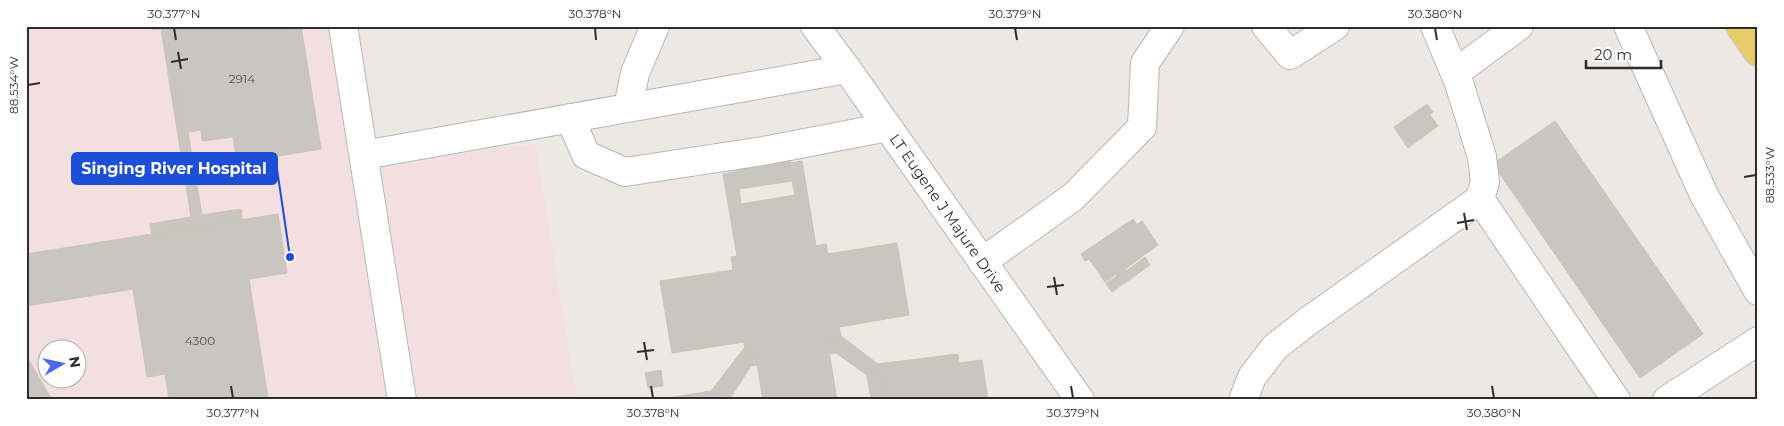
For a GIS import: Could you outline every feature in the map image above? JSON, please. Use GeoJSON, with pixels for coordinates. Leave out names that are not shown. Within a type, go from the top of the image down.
{"type":"FeatureCollection","features":[{"type":"Feature","properties":{"kind":"main road"},"geometry":{"type":"LineString","coordinates":[[1740,26],[1758,52]]}},
{"type":"Feature","properties":{"kind":"street"},"geometry":{"type":"LineString","coordinates":[[343,26],[402,400]]}},
{"type":"Feature","properties":{"kind":"street"},"geometry":{"type":"LineString","coordinates":[[628,108],[635,72],[655,26]]}},
{"type":"Feature","properties":{"kind":"street","name":"LT Eugene J Majure Drive"},"geometry":{"type":"LineString","coordinates":[[815,26],[847,68],[1080,400]]}},
{"type":"Feature","properties":{"kind":"street"},"geometry":{"type":"LineString","coordinates":[[982,262],[1073,197],[1142,127],[1145,63],[1170,26]]}},
{"type":"Feature","properties":{"kind":"street"},"geometry":{"type":"LineString","coordinates":[[1266,26],[1290,55],[1334,26]]}},
{"type":"Feature","properties":{"kind":"street"},"geometry":{"type":"LineString","coordinates":[[1243,400],[1252,377],[1275,348],[1307,322],[1480,199],[1485,182],[1482,157],[1454,73],[1435,26]]}},
{"type":"Feature","properties":{"kind":"street"},"geometry":{"type":"LineString","coordinates":[[1454,73],[1519,26]]}},
{"type":"Feature","properties":{"kind":"street"},"geometry":{"type":"LineString","coordinates":[[1628,26],[1704,195],[1758,291]]}},
{"type":"Feature","properties":{"kind":"street"},"geometry":{"type":"LineString","coordinates":[[364,155],[847,68]]}},
{"type":"Feature","properties":{"kind":"street"},"geometry":{"type":"LineString","coordinates":[[570,118],[586,155],[625,172],[763,151],[888,127]]}},
{"type":"Feature","properties":{"kind":"street"},"geometry":{"type":"LineString","coordinates":[[1480,199],[1616,400]]}},
{"type":"Feature","properties":{"kind":"street"},"geometry":{"type":"LineString","coordinates":[[1667,400],[1758,341]]}},
{"type":"Feature","properties":{"kind":"shaded area"},"geometry":{"type":"Polygon","coordinates":[[[26,26],[360,26],[380,165],[535,144],[577,400],[26,400],[26,26]]]}},
{"type":"Feature","properties":{"kind":"building"},"geometry":{"type":"Polygon","coordinates":[[[151,26],[166,26],[183,133],[188,132],[202,215],[241,209],[242,220],[152,234],[150,224],[191,217],[161,29],[152,30],[151,26]]]}},
{"type":"Feature","properties":{"kind":"building"},"geometry":{"type":"Polygon","coordinates":[[[166,26],[301,26],[321,149],[237,163],[233,137],[202,141],[201,130],[183,133],[166,26]]]}},
{"type":"Feature","properties":{"kind":"building"},"geometry":{"type":"Polygon","coordinates":[[[1427,104],[1433,112],[1430,115],[1438,126],[1408,148],[1394,127],[1427,104]]]}},
{"type":"Feature","properties":{"kind":"building"},"geometry":{"type":"Polygon","coordinates":[[[1555,121],[1703,334],[1640,378],[1493,164],[1555,121]]]}},
{"type":"Feature","properties":{"kind":"building"},"geometry":{"type":"Polygon","coordinates":[[[789,154],[791,163],[802,161],[816,246],[826,244],[828,254],[897,243],[909,315],[839,327],[841,336],[827,339],[837,400],[763,400],[755,352],[745,353],[744,342],[672,353],[660,281],[733,270],[731,257],[737,256],[723,174],[738,171],[736,163],[789,154]],[[792,181],[739,189],[741,204],[795,195],[792,181]]]}},
{"type":"Feature","properties":{"kind":"building"},"geometry":{"type":"Polygon","coordinates":[[[278,214],[287,273],[249,279],[268,398],[272,397],[273,400],[169,400],[165,374],[147,377],[133,289],[26,306],[26,254],[278,214]]]}},
{"type":"Feature","properties":{"kind":"building"},"geometry":{"type":"Polygon","coordinates":[[[1133,219],[1137,225],[1142,221],[1158,245],[1125,269],[1126,271],[1145,257],[1150,265],[1112,292],[1106,283],[1117,276],[1116,274],[1105,282],[1089,259],[1085,261],[1081,254],[1133,219]]]}},
{"type":"Feature","properties":{"kind":"building"},"geometry":{"type":"Polygon","coordinates":[[[841,336],[878,364],[884,400],[871,400],[867,375],[836,353],[831,354],[827,339],[841,336]]]}},
{"type":"Feature","properties":{"kind":"building"},"geometry":{"type":"Polygon","coordinates":[[[745,347],[745,353],[755,352],[758,365],[751,366],[729,400],[721,400],[719,390],[711,391],[745,347]]]}},
{"type":"Feature","properties":{"kind":"building"},"geometry":{"type":"Polygon","coordinates":[[[958,354],[959,363],[982,360],[988,400],[884,400],[878,364],[958,354]]]}},
{"type":"Feature","properties":{"kind":"building"},"geometry":{"type":"Polygon","coordinates":[[[26,355],[38,376],[38,388],[45,388],[52,400],[26,400],[26,355]]]}},
{"type":"Feature","properties":{"kind":"building"},"geometry":{"type":"Polygon","coordinates":[[[661,370],[663,386],[648,388],[645,373],[661,370]]]}},
{"type":"Feature","properties":{"kind":"building"},"geometry":{"type":"Polygon","coordinates":[[[719,390],[721,400],[655,400],[711,391],[719,390]]]}},
{"type":"Feature","properties":{"kind":"place","name":"Singing River Hospital"},"geometry":{"type":"Point","coordinates":[290,257]}}]}
